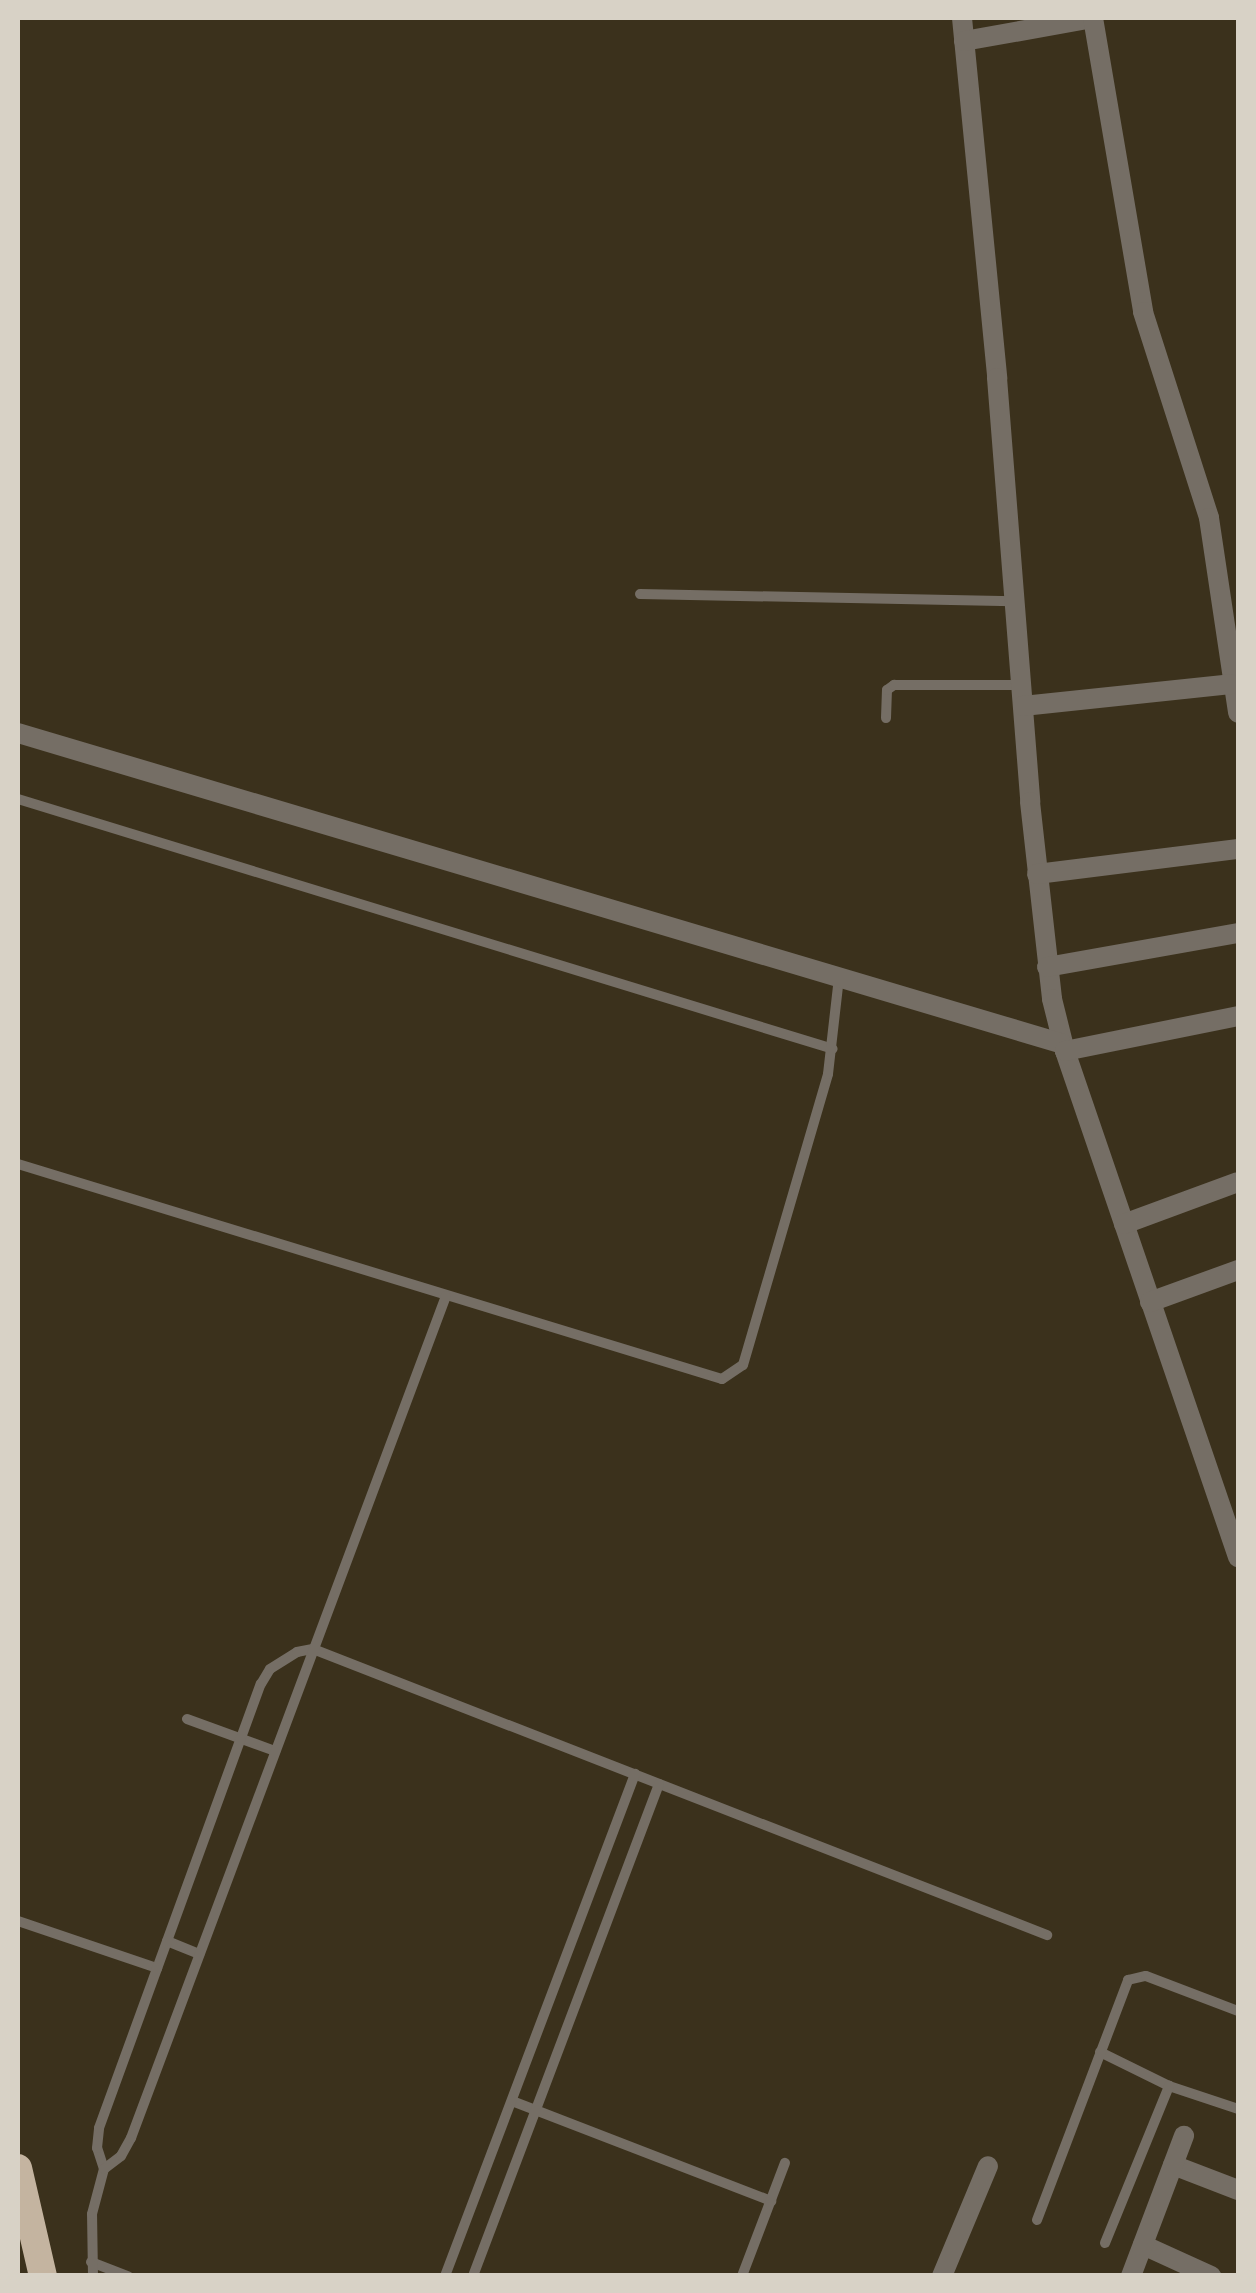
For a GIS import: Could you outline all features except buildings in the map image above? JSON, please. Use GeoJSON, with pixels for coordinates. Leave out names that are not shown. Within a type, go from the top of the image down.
{"type":"FeatureCollection","features":[{"type":"Feature","properties":{"kind":"highway"},"geometry":{"type":"LineString","coordinates":[[18,2168],[42,2276]]}},
{"type":"Feature","properties":{"kind":"street"},"geometry":{"type":"LineString","coordinates":[[962,18],[1047,967],[1064,1048],[1238,1557]]}},
{"type":"Feature","properties":{"kind":"street"},"geometry":{"type":"LineString","coordinates":[[964,41],[1093,18],[1144,312],[1210,518],[1232,619],[1231,684],[1238,713]]}},
{"type":"Feature","properties":{"kind":"street"},"geometry":{"type":"LineString","coordinates":[[1022,695],[1231,684]]}},
{"type":"Feature","properties":{"kind":"street"},"geometry":{"type":"LineString","coordinates":[[18,732],[839,976],[1064,1048],[1238,1016]]}},
{"type":"Feature","properties":{"kind":"street"},"geometry":{"type":"LineString","coordinates":[[1037,874],[1238,849]]}},
{"type":"Feature","properties":{"kind":"street"},"geometry":{"type":"LineString","coordinates":[[1047,967],[1238,934]]}},
{"type":"Feature","properties":{"kind":"street"},"geometry":{"type":"LineString","coordinates":[[1124,1224],[1238,1182]]}},
{"type":"Feature","properties":{"kind":"street"},"geometry":{"type":"LineString","coordinates":[[1150,1302],[1238,1270]]}},
{"type":"Feature","properties":{"kind":"street"},"geometry":{"type":"LineString","coordinates":[[1131,2276],[1184,2136]]}},
{"type":"Feature","properties":{"kind":"street"},"geometry":{"type":"LineString","coordinates":[[1173,2165],[1238,2190]]}},
{"type":"Feature","properties":{"kind":"street"},"geometry":{"type":"LineString","coordinates":[[942,2276],[988,2166]]}},
{"type":"Feature","properties":{"kind":"street"},"geometry":{"type":"LineString","coordinates":[[1142,2245],[1211,2276]]}},
{"type":"Feature","properties":{"kind":"lane"},"geometry":{"type":"LineString","coordinates":[[640,594],[1015,601]]}},
{"type":"Feature","properties":{"kind":"lane"},"geometry":{"type":"LineString","coordinates":[[886,718],[887,690],[894,685],[1022,695]]}},
{"type":"Feature","properties":{"kind":"lane"},"geometry":{"type":"LineString","coordinates":[[18,799],[832,1049]]}},
{"type":"Feature","properties":{"kind":"lane"},"geometry":{"type":"LineString","coordinates":[[18,1164],[713,1378],[730,1377],[743,1365],[832,1049],[839,976]]}},
{"type":"Feature","properties":{"kind":"lane"},"geometry":{"type":"LineString","coordinates":[[93,2276],[92,2214],[104,2169],[127,2148],[446,1296]]}},
{"type":"Feature","properties":{"kind":"lane"},"geometry":{"type":"LineString","coordinates":[[104,2169],[97,2148],[98,2128],[241,1738],[270,1670],[297,1652],[314,1649],[1047,1935]]}},
{"type":"Feature","properties":{"kind":"lane"},"geometry":{"type":"LineString","coordinates":[[187,1718],[276,1751]]}},
{"type":"Feature","properties":{"kind":"lane"},"geometry":{"type":"LineString","coordinates":[[445,2276],[635,1774]]}},
{"type":"Feature","properties":{"kind":"lane"},"geometry":{"type":"LineString","coordinates":[[473,2276],[658,1784]]}},
{"type":"Feature","properties":{"kind":"lane"},"geometry":{"type":"LineString","coordinates":[[18,1921],[157,1968]]}},
{"type":"Feature","properties":{"kind":"lane"},"geometry":{"type":"LineString","coordinates":[[166,1941],[200,1954]]}},
{"type":"Feature","properties":{"kind":"lane"},"geometry":{"type":"LineString","coordinates":[[1037,2220],[1133,1976],[1146,1976],[1238,2011]]}},
{"type":"Feature","properties":{"kind":"lane"},"geometry":{"type":"LineString","coordinates":[[1100,2052],[1169,2086],[1238,2109]]}},
{"type":"Feature","properties":{"kind":"lane"},"geometry":{"type":"LineString","coordinates":[[1106,2243],[1169,2086]]}},
{"type":"Feature","properties":{"kind":"lane"},"geometry":{"type":"LineString","coordinates":[[512,2101],[771,2201]]}},
{"type":"Feature","properties":{"kind":"lane"},"geometry":{"type":"LineString","coordinates":[[742,2276],[785,2164]]}},
{"type":"Feature","properties":{"kind":"lane"},"geometry":{"type":"LineString","coordinates":[[92,2262],[128,2276]]}}]}
